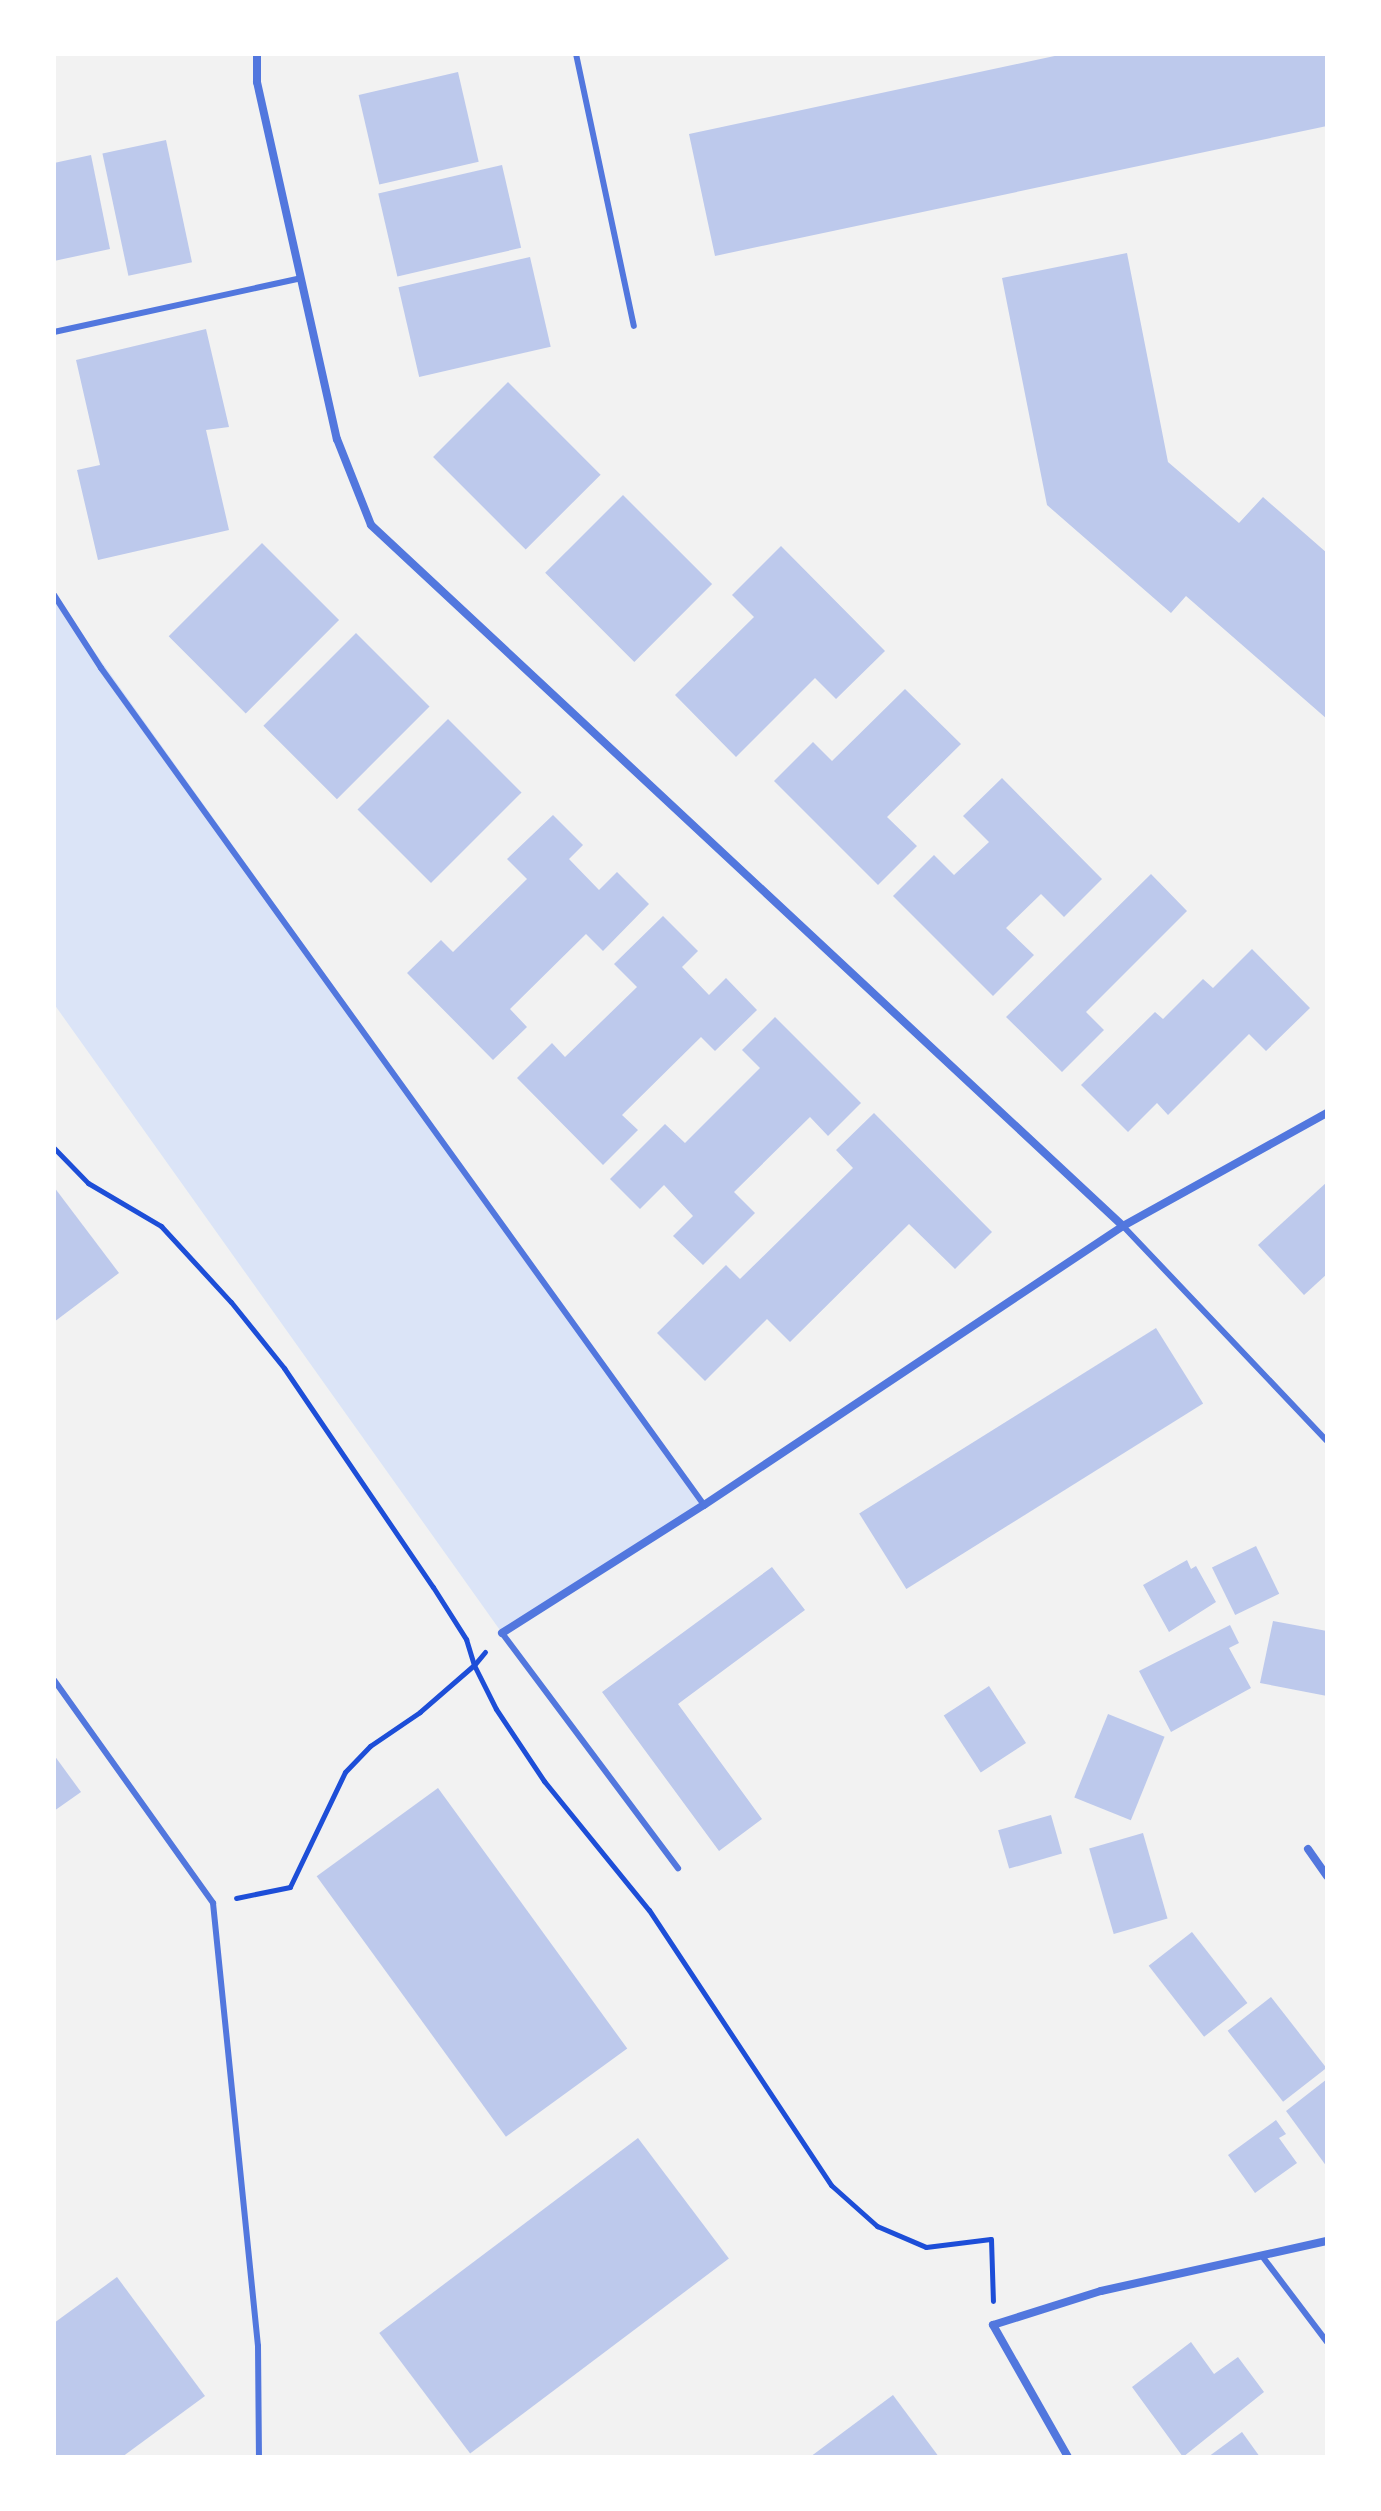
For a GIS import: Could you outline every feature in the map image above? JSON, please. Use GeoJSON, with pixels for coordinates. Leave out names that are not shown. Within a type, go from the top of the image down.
{"type":"FeatureCollection","features":[{"type":"Feature","properties":{"kind":"street"},"geometry":{"type":"LineString","coordinates":[[257,54],[257,82],[298,279],[337,439],[371,525],[1123,1226]]}},
{"type":"Feature","properties":{"kind":"street"},"geometry":{"type":"LineString","coordinates":[[502,1633],[704,1505],[1123,1226],[1327,1113]]}},
{"type":"Feature","properties":{"kind":"street"},"geometry":{"type":"LineString","coordinates":[[1308,1849],[1327,1876]]}},
{"type":"Feature","properties":{"kind":"street"},"geometry":{"type":"LineString","coordinates":[[1068,2457],[993,2325],[1101,2291],[1327,2241]]}},
{"type":"Feature","properties":{"kind":"lane"},"geometry":{"type":"LineString","coordinates":[[576,54],[634,326]]}},
{"type":"Feature","properties":{"kind":"lane"},"geometry":{"type":"LineString","coordinates":[[54,332],[298,279]]}},
{"type":"Feature","properties":{"kind":"lane"},"geometry":{"type":"LineString","coordinates":[[54,595],[120,694],[704,1505]]}},
{"type":"Feature","properties":{"kind":"lane"},"geometry":{"type":"LineString","coordinates":[[1123,1226],[1327,1441]]}},
{"type":"Feature","properties":{"kind":"lane"},"geometry":{"type":"LineString","coordinates":[[502,1633],[678,1868]]}},
{"type":"Feature","properties":{"kind":"lane"},"geometry":{"type":"LineString","coordinates":[[54,1680],[213,1903],[258,2346],[259,2457]]}},
{"type":"Feature","properties":{"kind":"lane"},"geometry":{"type":"LineString","coordinates":[[1262,2256],[1327,2342]]}},
{"type":"Feature","properties":{"kind":"path"},"geometry":{"type":"LineString","coordinates":[[54,1148],[88,1183],[161,1226],[231,1302],[284,1368],[466,1639],[474,1665],[496,1709],[544,1781],[649,1910],[831,2185],[877,2226],[926,2247],[991,2239],[993,2325]]}},
{"type":"Feature","properties":{"kind":"path"},"geometry":{"type":"LineString","coordinates":[[213,1903],[290,1887],[345,1772],[370,1746],[420,1712],[474,1665]]}},
{"type":"Feature","properties":{"kind":"shaded area"},"geometry":{"type":"Polygon","coordinates":[[[54,595],[704,1505],[502,1633],[54,1004],[54,595]]]}},
{"type":"Feature","properties":{"kind":"building"},"geometry":{"type":"Polygon","coordinates":[[[1064,54],[1327,54],[1327,126],[715,256],[689,134],[1064,54]]]}},
{"type":"Feature","properties":{"kind":"building"},"geometry":{"type":"Polygon","coordinates":[[[458,72],[479,162],[379,185],[359,95],[458,72]]]}},
{"type":"Feature","properties":{"kind":"building"},"geometry":{"type":"Polygon","coordinates":[[[166,140],[192,262],[128,276],[102,154],[166,140]]]}},
{"type":"Feature","properties":{"kind":"building"},"geometry":{"type":"Polygon","coordinates":[[[91,155],[110,249],[54,261],[54,163],[91,155]]]}},
{"type":"Feature","properties":{"kind":"building"},"geometry":{"type":"Polygon","coordinates":[[[502,165],[521,248],[397,276],[378,194],[502,165]]]}},
{"type":"Feature","properties":{"kind":"building"},"geometry":{"type":"Polygon","coordinates":[[[1127,253],[1168,462],[1239,523],[1263,497],[1327,553],[1327,719],[1186,596],[1171,613],[1047,505],[1002,278],[1127,253]]]}},
{"type":"Feature","properties":{"kind":"building"},"geometry":{"type":"Polygon","coordinates":[[[530,257],[551,347],[419,377],[398,287],[530,257]]]}},
{"type":"Feature","properties":{"kind":"building"},"geometry":{"type":"Polygon","coordinates":[[[206,329],[229,427],[206,430],[229,530],[98,560],[77,470],[100,465],[76,360],[206,329]]]}},
{"type":"Feature","properties":{"kind":"building"},"geometry":{"type":"Polygon","coordinates":[[[508,382],[601,475],[526,550],[433,457],[508,382]]]}},
{"type":"Feature","properties":{"kind":"building"},"geometry":{"type":"Polygon","coordinates":[[[623,495],[712,584],[634,662],[545,573],[623,495]]]}},
{"type":"Feature","properties":{"kind":"building"},"geometry":{"type":"Polygon","coordinates":[[[262,543],[339,620],[246,713],[169,636],[262,543]]]}},
{"type":"Feature","properties":{"kind":"building"},"geometry":{"type":"Polygon","coordinates":[[[781,546],[885,651],[836,699],[815,678],[736,757],[675,695],[754,617],[732,595],[781,546]]]}},
{"type":"Feature","properties":{"kind":"building"},"geometry":{"type":"Polygon","coordinates":[[[356,633],[430,707],[337,799],[263,726],[356,633]]]}},
{"type":"Feature","properties":{"kind":"building"},"geometry":{"type":"Polygon","coordinates":[[[905,689],[961,744],[887,817],[917,846],[878,885],[774,781],[813,742],[832,761],[905,689]]]}},
{"type":"Feature","properties":{"kind":"building"},"geometry":{"type":"Polygon","coordinates":[[[448,719],[522,793],[431,883],[357,810],[448,719]]]}},
{"type":"Feature","properties":{"kind":"building"},"geometry":{"type":"Polygon","coordinates":[[[1002,778],[1102,879],[1064,917],[1041,894],[1006,928],[1034,955],[993,996],[893,896],[934,855],[954,875],[989,842],[963,816],[1002,778]]]}},
{"type":"Feature","properties":{"kind":"building"},"geometry":{"type":"Polygon","coordinates":[[[553,815],[583,845],[569,859],[599,890],[617,872],[649,904],[603,951],[586,934],[510,1009],[527,1027],[493,1060],[407,973],[441,940],[453,952],[527,879],[507,859],[553,815]]]}},
{"type":"Feature","properties":{"kind":"building"},"geometry":{"type":"Polygon","coordinates":[[[1151,874],[1187,911],[1086,1012],[1104,1030],[1062,1072],[1006,1017],[1151,874]]]}},
{"type":"Feature","properties":{"kind":"building"},"geometry":{"type":"Polygon","coordinates":[[[663,916],[698,951],[682,967],[709,995],[726,978],[757,1010],[715,1051],[701,1037],[622,1115],[638,1130],[603,1165],[517,1078],[552,1043],[565,1057],[637,987],[614,964],[663,916]]]}},
{"type":"Feature","properties":{"kind":"building"},"geometry":{"type":"Polygon","coordinates":[[[1252,949],[1310,1008],[1266,1051],[1249,1034],[1168,1115],[1157,1103],[1128,1132],[1081,1085],[1155,1012],[1163,1019],[1203,979],[1213,988],[1252,949]]]}},
{"type":"Feature","properties":{"kind":"building"},"geometry":{"type":"Polygon","coordinates":[[[775,1017],[861,1103],[828,1136],[810,1117],[734,1192],[755,1213],[703,1265],[673,1236],[693,1216],[664,1185],[640,1209],[610,1179],[665,1124],[685,1143],[760,1068],[742,1050],[775,1017]]]}},
{"type":"Feature","properties":{"kind":"building"},"geometry":{"type":"Polygon","coordinates":[[[874,1113],[992,1232],[955,1269],[909,1224],[790,1342],[767,1319],[705,1381],[657,1333],[726,1265],[740,1279],[853,1168],[836,1150],[874,1113]]]}},
{"type":"Feature","properties":{"kind":"building"},"geometry":{"type":"Polygon","coordinates":[[[1327,1182],[1327,1274],[1304,1295],[1258,1245],[1327,1182]]]}},
{"type":"Feature","properties":{"kind":"building"},"geometry":{"type":"Polygon","coordinates":[[[54,1187],[119,1273],[54,1322],[54,1187]]]}},
{"type":"Feature","properties":{"kind":"building"},"geometry":{"type":"Polygon","coordinates":[[[1156,1328],[1203,1403],[906,1589],[859,1513],[1156,1328]]]}},
{"type":"Feature","properties":{"kind":"building"},"geometry":{"type":"Polygon","coordinates":[[[1256,1546],[1279,1594],[1235,1615],[1212,1567],[1256,1546]]]}},
{"type":"Feature","properties":{"kind":"building"},"geometry":{"type":"Polygon","coordinates":[[[1187,1560],[1191,1569],[1196,1566],[1216,1602],[1169,1632],[1143,1585],[1187,1560]]]}},
{"type":"Feature","properties":{"kind":"building"},"geometry":{"type":"Polygon","coordinates":[[[772,1567],[805,1610],[678,1704],[762,1819],[719,1851],[602,1692],[772,1567]]]}},
{"type":"Feature","properties":{"kind":"building"},"geometry":{"type":"Polygon","coordinates":[[[1273,1621],[1327,1631],[1327,1696],[1260,1683],[1273,1621]]]}},
{"type":"Feature","properties":{"kind":"building"},"geometry":{"type":"Polygon","coordinates":[[[1230,1625],[1239,1643],[1229,1648],[1251,1688],[1171,1732],[1139,1671],[1230,1625]]]}},
{"type":"Feature","properties":{"kind":"building"},"geometry":{"type":"Polygon","coordinates":[[[989,1686],[1026,1743],[981,1772],[944,1715],[989,1686]]]}},
{"type":"Feature","properties":{"kind":"building"},"geometry":{"type":"Polygon","coordinates":[[[1108,1714],[1165,1737],[1131,1820],[1074,1797],[1108,1714]]]}},
{"type":"Feature","properties":{"kind":"building"},"geometry":{"type":"Polygon","coordinates":[[[54,1755],[81,1792],[54,1811],[54,1755]]]}},
{"type":"Feature","properties":{"kind":"building"},"geometry":{"type":"Polygon","coordinates":[[[438,1788],[627,2049],[506,2137],[317,1876],[438,1788]]]}},
{"type":"Feature","properties":{"kind":"building"},"geometry":{"type":"Polygon","coordinates":[[[1051,1815],[1062,1853],[1009,1869],[998,1830],[1051,1815]]]}},
{"type":"Feature","properties":{"kind":"building"},"geometry":{"type":"Polygon","coordinates":[[[1143,1833],[1168,1919],[1114,1934],[1089,1848],[1143,1833]]]}},
{"type":"Feature","properties":{"kind":"building"},"geometry":{"type":"Polygon","coordinates":[[[1192,1932],[1247,2003],[1204,2037],[1149,1966],[1192,1932]]]}},
{"type":"Feature","properties":{"kind":"building"},"geometry":{"type":"Polygon","coordinates":[[[1271,1997],[1326,2068],[1283,2102],[1228,2031],[1271,1997]]]}},
{"type":"Feature","properties":{"kind":"building"},"geometry":{"type":"Polygon","coordinates":[[[1327,2079],[1327,2167],[1286,2111],[1327,2079]]]}},
{"type":"Feature","properties":{"kind":"building"},"geometry":{"type":"Polygon","coordinates":[[[1276,2120],[1286,2134],[1279,2138],[1297,2163],[1255,2193],[1228,2155],[1276,2120]]]}},
{"type":"Feature","properties":{"kind":"building"},"geometry":{"type":"Polygon","coordinates":[[[638,2138],[729,2259],[470,2454],[379,2333],[638,2138]]]}},
{"type":"Feature","properties":{"kind":"building"},"geometry":{"type":"Polygon","coordinates":[[[117,2277],[205,2396],[122,2457],[54,2457],[54,2323],[117,2277]]]}},
{"type":"Feature","properties":{"kind":"building"},"geometry":{"type":"Polygon","coordinates":[[[1191,2342],[1214,2374],[1238,2357],[1264,2392],[1183,2457],[1132,2387],[1191,2342]]]}},
{"type":"Feature","properties":{"kind":"building"},"geometry":{"type":"Polygon","coordinates":[[[893,2395],[939,2457],[810,2457],[893,2395]]]}},
{"type":"Feature","properties":{"kind":"building"},"geometry":{"type":"Polygon","coordinates":[[[1242,2432],[1260,2457],[1208,2457],[1242,2432]]]}}]}
